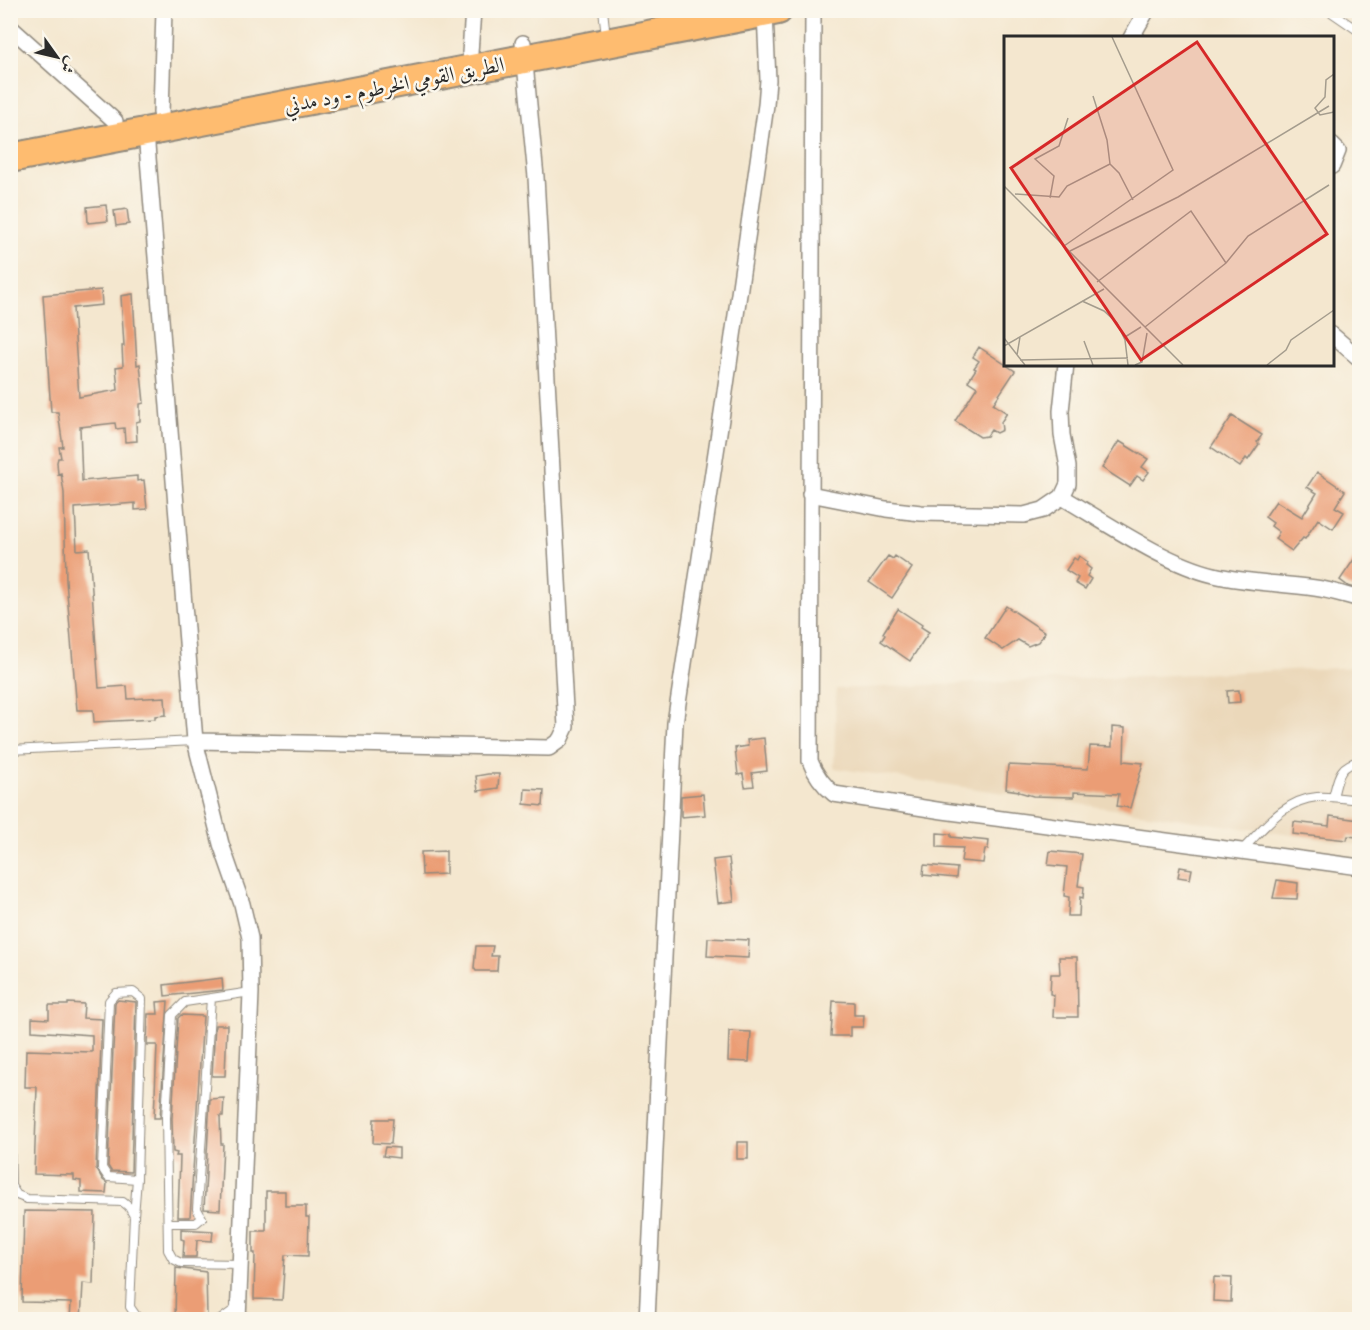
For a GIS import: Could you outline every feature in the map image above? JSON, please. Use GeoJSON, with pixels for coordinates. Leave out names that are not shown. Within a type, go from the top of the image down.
{"type":"FeatureCollection","features":[{"type":"Feature","properties":{"kind":"highway","name":"الطريق القومي الخرطوم - ود مدني"},"geometry":{"type":"LineString","coordinates":[[10,158],[153,123],[470,54],[524,51],[604,19],[688,10]]}},
{"type":"Feature","properties":{"kind":"highway","name":"الطريق القومي الخرطوم - ود مدني"},"geometry":{"type":"LineString","coordinates":[[10,142],[115,121],[153,123],[524,51],[721,16],[772,12]]}},
{"type":"Feature","properties":{"kind":"street"},"geometry":{"type":"LineString","coordinates":[[164,10],[153,123],[195,741],[221,844],[242,904],[250,938],[251,992],[239,1313]]}},
{"type":"Feature","properties":{"kind":"street"},"geometry":{"type":"LineString","coordinates":[[470,54],[473,10]]}},
{"type":"Feature","properties":{"kind":"street"},"geometry":{"type":"LineString","coordinates":[[813,10],[810,761],[819,779],[834,794],[943,811],[1359,867]]}},
{"type":"Feature","properties":{"kind":"street"},"geometry":{"type":"LineString","coordinates":[[1132,36],[1147,10]]}},
{"type":"Feature","properties":{"kind":"street"},"geometry":{"type":"LineString","coordinates":[[647,1320],[675,723],[766,105],[772,12]]}},
{"type":"Feature","properties":{"kind":"street"},"geometry":{"type":"LineString","coordinates":[[10,27],[115,121]]}},
{"type":"Feature","properties":{"kind":"street"},"geometry":{"type":"LineString","coordinates":[[195,741],[549,748],[560,740],[566,727],[537,189],[524,51]]}},
{"type":"Feature","properties":{"kind":"street"},"geometry":{"type":"LineString","coordinates":[[1334,147],[1338,151],[1334,161]]}},
{"type":"Feature","properties":{"kind":"street"},"geometry":{"type":"LineString","coordinates":[[1334,337],[1359,359]]}},
{"type":"Feature","properties":{"kind":"street"},"geometry":{"type":"LineString","coordinates":[[810,494],[886,509],[921,513],[1023,515],[1043,510],[1062,497],[1068,484],[1061,411],[1066,366]]}},
{"type":"Feature","properties":{"kind":"street"},"geometry":{"type":"LineString","coordinates":[[1062,497],[1141,544],[1211,574],[1247,582],[1317,588],[1359,599]]}},
{"type":"Feature","properties":{"kind":"lane"},"geometry":{"type":"LineString","coordinates":[[1328,10],[1359,32]]}},
{"type":"Feature","properties":{"kind":"lane"},"geometry":{"type":"LineString","coordinates":[[10,750],[195,741]]}},
{"type":"Feature","properties":{"kind":"lane"},"geometry":{"type":"LineString","coordinates":[[1333,797],[1344,767],[1359,761]]}},
{"type":"Feature","properties":{"kind":"lane"},"geometry":{"type":"LineString","coordinates":[[1241,851],[1284,809],[1302,800],[1333,797],[1359,800]]}},
{"type":"Feature","properties":{"kind":"lane"},"geometry":{"type":"LineString","coordinates":[[137,1179],[108,1177],[102,1168],[110,1001],[116,993],[133,992],[142,999],[137,1179],[130,1307],[137,1317],[143,1320]]}},
{"type":"Feature","properties":{"kind":"lane"},"geometry":{"type":"LineString","coordinates":[[241,1264],[181,1263],[173,1259],[168,1250],[166,1118],[172,1015],[185,1002],[251,992]]}},
{"type":"Feature","properties":{"kind":"lane"},"geometry":{"type":"LineString","coordinates":[[168,1222],[196,1223],[202,1218],[197,1209],[211,998]]}},
{"type":"Feature","properties":{"kind":"lane"},"geometry":{"type":"LineString","coordinates":[[10,1135],[10,1198]]}},
{"type":"Feature","properties":{"kind":"lane"},"geometry":{"type":"LineString","coordinates":[[11,1186],[16,1195],[27,1199],[123,1202],[134,1216]]}},
{"type":"Feature","properties":{"kind":"lane"},"geometry":{"type":"LineString","coordinates":[[220,1320],[239,1313]]}},
{"type":"Feature","properties":{"kind":"shaded area"},"geometry":{"type":"Polygon","coordinates":[[[1359,667],[1359,845],[834,768],[836,689],[1359,667]]]}},
{"type":"Feature","properties":{"kind":"building"},"geometry":{"type":"Polygon","coordinates":[[[106,205],[108,221],[88,223],[87,207],[106,205]]]}},
{"type":"Feature","properties":{"kind":"building"},"geometry":{"type":"Polygon","coordinates":[[[127,209],[129,224],[116,226],[114,211],[127,209]]]}},
{"type":"Feature","properties":{"kind":"building"},"geometry":{"type":"Polygon","coordinates":[[[101,290],[102,305],[73,308],[79,397],[118,390],[116,367],[123,366],[122,346],[124,346],[121,296],[133,294],[137,365],[140,364],[144,403],[140,404],[140,421],[136,422],[137,441],[125,442],[124,428],[116,429],[115,423],[80,427],[82,481],[137,476],[137,481],[144,480],[147,509],[135,510],[135,503],[75,508],[77,550],[89,549],[99,688],[127,686],[128,699],[165,697],[166,715],[155,716],[155,719],[94,722],[93,710],[77,710],[66,581],[64,493],[57,462],[58,458],[61,458],[59,447],[63,447],[58,412],[51,412],[43,295],[101,290]]]}},
{"type":"Feature","properties":{"kind":"building"},"geometry":{"type":"Polygon","coordinates":[[[979,347],[1004,364],[1004,366],[1015,371],[993,404],[1007,413],[1001,422],[1002,430],[996,433],[991,430],[987,436],[980,437],[955,421],[977,387],[968,381],[979,361],[973,357],[979,347]]]}},
{"type":"Feature","properties":{"kind":"building"},"geometry":{"type":"Polygon","coordinates":[[[1232,416],[1262,435],[1248,460],[1246,458],[1240,467],[1211,447],[1232,416]]]}},
{"type":"Feature","properties":{"kind":"building"},"geometry":{"type":"Polygon","coordinates":[[[1119,441],[1148,459],[1142,467],[1149,472],[1143,480],[1137,476],[1130,486],[1102,468],[1119,441]]]}},
{"type":"Feature","properties":{"kind":"building"},"geometry":{"type":"Polygon","coordinates":[[[1317,472],[1345,491],[1335,507],[1344,512],[1333,529],[1318,519],[1305,539],[1303,538],[1292,551],[1275,539],[1279,532],[1265,517],[1276,501],[1302,517],[1317,493],[1307,487],[1317,472]]]}},
{"type":"Feature","properties":{"kind":"building"},"geometry":{"type":"Polygon","coordinates":[[[1359,552],[1359,589],[1348,586],[1340,580],[1359,552]]]}},
{"type":"Feature","properties":{"kind":"building"},"geometry":{"type":"Polygon","coordinates":[[[888,556],[893,559],[895,556],[912,568],[892,598],[869,582],[888,556]]]}},
{"type":"Feature","properties":{"kind":"building"},"geometry":{"type":"Polygon","coordinates":[[[1079,556],[1088,562],[1086,565],[1091,569],[1087,576],[1091,579],[1085,589],[1075,583],[1078,578],[1066,570],[1074,558],[1077,560],[1079,556]]]}},
{"type":"Feature","properties":{"kind":"building"},"geometry":{"type":"Polygon","coordinates":[[[1006,606],[1045,632],[1038,642],[1028,646],[1018,640],[1003,650],[985,638],[1006,606]]]}},
{"type":"Feature","properties":{"kind":"building"},"geometry":{"type":"Polygon","coordinates":[[[898,609],[929,632],[910,661],[881,641],[885,635],[883,633],[898,609]]]}},
{"type":"Feature","properties":{"kind":"building"},"geometry":{"type":"Polygon","coordinates":[[[1239,690],[1240,702],[1228,703],[1227,691],[1239,690]]]}},
{"type":"Feature","properties":{"kind":"building"},"geometry":{"type":"Polygon","coordinates":[[[1112,727],[1125,728],[1124,761],[1143,763],[1130,808],[1117,806],[1119,794],[1074,792],[1074,797],[1033,796],[1006,789],[1008,765],[1088,769],[1090,746],[1112,747],[1112,727]]]}},
{"type":"Feature","properties":{"kind":"building"},"geometry":{"type":"Polygon","coordinates":[[[764,738],[767,771],[752,773],[754,786],[745,787],[743,774],[738,775],[735,748],[748,746],[747,740],[764,738]]]}},
{"type":"Feature","properties":{"kind":"building"},"geometry":{"type":"Polygon","coordinates":[[[499,774],[498,788],[478,791],[476,776],[499,774]]]}},
{"type":"Feature","properties":{"kind":"building"},"geometry":{"type":"Polygon","coordinates":[[[525,789],[544,790],[543,806],[524,804],[525,789]]]}},
{"type":"Feature","properties":{"kind":"building"},"geometry":{"type":"Polygon","coordinates":[[[703,794],[705,815],[681,817],[681,796],[703,794]]]}},
{"type":"Feature","properties":{"kind":"building"},"geometry":{"type":"Polygon","coordinates":[[[1330,816],[1359,820],[1357,837],[1348,836],[1347,840],[1293,834],[1294,822],[1329,826],[1330,816]]]}},
{"type":"Feature","properties":{"kind":"building"},"geometry":{"type":"Polygon","coordinates":[[[937,833],[951,834],[951,837],[989,841],[983,863],[961,861],[963,848],[937,847],[937,833]]]}},
{"type":"Feature","properties":{"kind":"building"},"geometry":{"type":"Polygon","coordinates":[[[446,851],[446,874],[422,875],[421,852],[446,851]]]}},
{"type":"Feature","properties":{"kind":"building"},"geometry":{"type":"Polygon","coordinates":[[[1050,851],[1082,854],[1078,886],[1084,887],[1083,898],[1080,897],[1079,916],[1068,916],[1069,897],[1064,896],[1067,867],[1048,865],[1050,851]]]}},
{"type":"Feature","properties":{"kind":"building"},"geometry":{"type":"Polygon","coordinates":[[[729,858],[734,901],[718,903],[713,860],[729,858]]]}},
{"type":"Feature","properties":{"kind":"building"},"geometry":{"type":"Polygon","coordinates":[[[924,865],[957,868],[956,878],[923,875],[924,865]]]}},
{"type":"Feature","properties":{"kind":"building"},"geometry":{"type":"Polygon","coordinates":[[[1180,867],[1192,869],[1190,879],[1178,877],[1180,867]]]}},
{"type":"Feature","properties":{"kind":"building"},"geometry":{"type":"Polygon","coordinates":[[[1277,880],[1298,883],[1297,899],[1273,898],[1277,880]]]}},
{"type":"Feature","properties":{"kind":"building"},"geometry":{"type":"Polygon","coordinates":[[[708,938],[749,940],[748,958],[707,956],[708,938]]]}},
{"type":"Feature","properties":{"kind":"building"},"geometry":{"type":"Polygon","coordinates":[[[476,946],[493,946],[491,956],[498,956],[497,971],[476,971],[474,968],[476,946]]]}},
{"type":"Feature","properties":{"kind":"building"},"geometry":{"type":"Polygon","coordinates":[[[1059,957],[1077,957],[1078,1017],[1053,1017],[1054,995],[1050,994],[1051,974],[1060,974],[1059,957]]]}},
{"type":"Feature","properties":{"kind":"building"},"geometry":{"type":"Polygon","coordinates":[[[222,978],[223,990],[165,996],[164,985],[222,978]]]}},
{"type":"Feature","properties":{"kind":"building"},"geometry":{"type":"Polygon","coordinates":[[[118,1000],[136,1002],[131,1172],[111,1171],[108,1166],[115,1003],[118,1000]]]}},
{"type":"Feature","properties":{"kind":"building"},"geometry":{"type":"Polygon","coordinates":[[[168,1001],[160,1118],[154,1118],[157,1045],[147,1045],[148,1014],[158,1014],[157,1002],[168,1001]]]}},
{"type":"Feature","properties":{"kind":"building"},"geometry":{"type":"Polygon","coordinates":[[[833,1001],[854,1002],[854,1015],[864,1015],[863,1027],[850,1027],[850,1036],[831,1036],[833,1001]]]}},
{"type":"Feature","properties":{"kind":"building"},"geometry":{"type":"Polygon","coordinates":[[[68,1003],[84,1004],[83,1018],[102,1019],[96,1168],[107,1183],[106,1193],[81,1192],[81,1181],[74,1180],[74,1175],[34,1174],[37,1087],[25,1087],[26,1050],[92,1052],[92,1035],[32,1031],[32,1018],[49,1019],[49,1005],[68,1005],[68,1003]]]}},
{"type":"Feature","properties":{"kind":"building"},"geometry":{"type":"Polygon","coordinates":[[[181,1015],[203,1016],[190,1217],[178,1217],[180,1156],[176,1156],[177,1153],[173,1152],[172,1118],[178,1018],[181,1015]]]}},
{"type":"Feature","properties":{"kind":"building"},"geometry":{"type":"Polygon","coordinates":[[[215,1025],[227,1025],[225,1076],[212,1076],[215,1025]]]}},
{"type":"Feature","properties":{"kind":"building"},"geometry":{"type":"Polygon","coordinates":[[[729,1031],[751,1032],[749,1062],[728,1061],[729,1031]]]}},
{"type":"Feature","properties":{"kind":"building"},"geometry":{"type":"Polygon","coordinates":[[[224,1098],[223,1116],[220,1116],[221,1144],[223,1144],[220,1210],[204,1209],[210,1099],[224,1098]]]}},
{"type":"Feature","properties":{"kind":"building"},"geometry":{"type":"Polygon","coordinates":[[[374,1119],[393,1119],[391,1144],[373,1143],[374,1119]]]}},
{"type":"Feature","properties":{"kind":"building"},"geometry":{"type":"Polygon","coordinates":[[[737,1142],[748,1142],[748,1159],[737,1159],[737,1142]]]}},
{"type":"Feature","properties":{"kind":"building"},"geometry":{"type":"Polygon","coordinates":[[[385,1147],[399,1148],[399,1158],[383,1156],[385,1147]]]}},
{"type":"Feature","properties":{"kind":"building"},"geometry":{"type":"Polygon","coordinates":[[[266,1191],[285,1191],[285,1206],[306,1206],[306,1217],[309,1217],[308,1256],[285,1255],[282,1300],[254,1299],[253,1231],[266,1231],[266,1191]]]}},
{"type":"Feature","properties":{"kind":"building"},"geometry":{"type":"Polygon","coordinates":[[[24,1211],[95,1212],[93,1284],[83,1283],[81,1320],[70,1320],[71,1303],[22,1302],[24,1211]]]}},
{"type":"Feature","properties":{"kind":"building"},"geometry":{"type":"Polygon","coordinates":[[[181,1229],[213,1231],[212,1241],[197,1240],[196,1257],[183,1257],[184,1240],[181,1239],[181,1229]]]}},
{"type":"Feature","properties":{"kind":"building"},"geometry":{"type":"Polygon","coordinates":[[[176,1268],[206,1272],[207,1316],[196,1316],[196,1320],[175,1320],[176,1268]]]}},
{"type":"Feature","properties":{"kind":"building"},"geometry":{"type":"Polygon","coordinates":[[[1214,1277],[1232,1278],[1231,1302],[1213,1301],[1214,1277]]]}}]}
